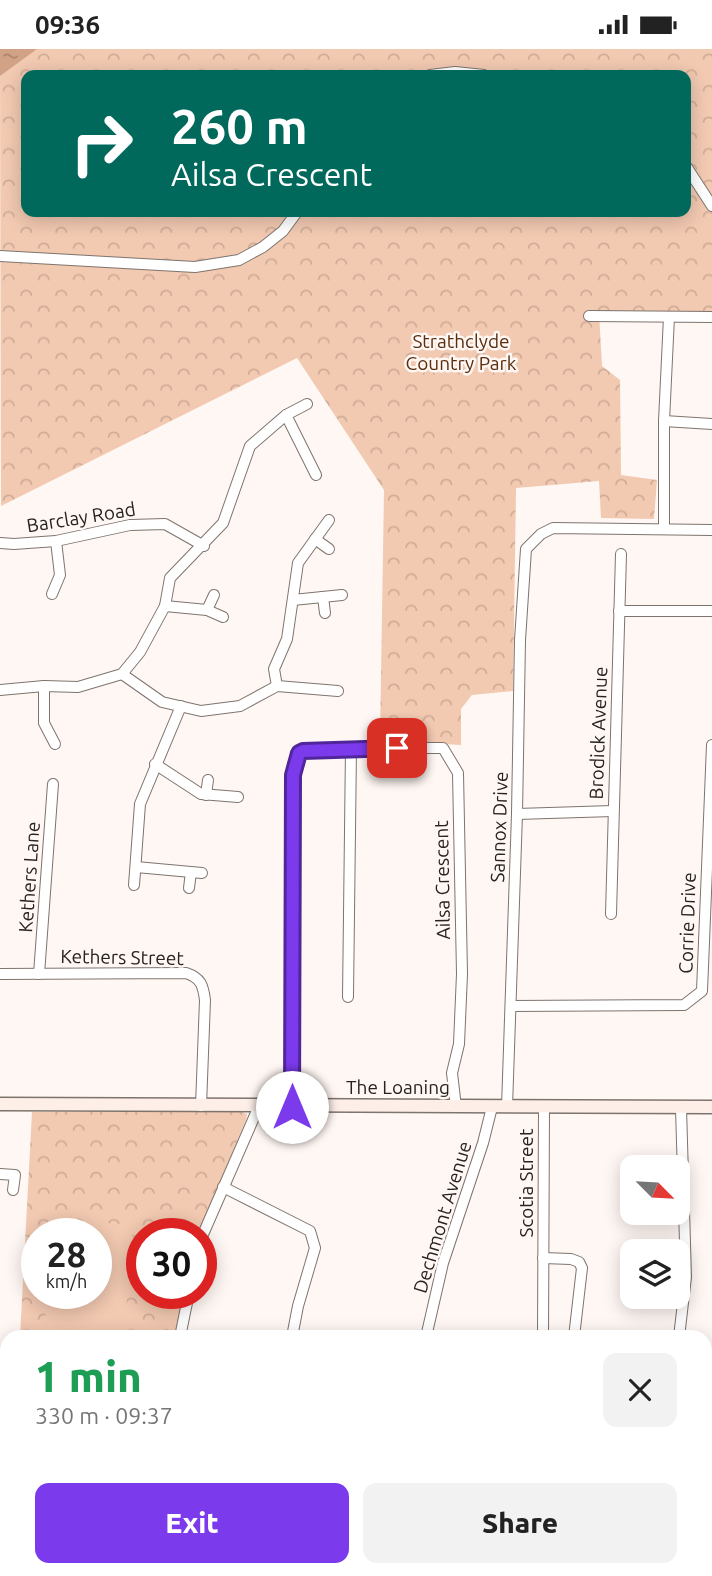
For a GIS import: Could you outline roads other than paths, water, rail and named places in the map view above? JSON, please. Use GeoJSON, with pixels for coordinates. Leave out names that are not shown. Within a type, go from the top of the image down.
{"type":"FeatureCollection","features":[{"type":"Feature","properties":{"kind":"street"},"geometry":{"type":"LineString","coordinates":[[691,174],[712,206]]}},
{"type":"Feature","properties":{"kind":"street"},"geometry":{"type":"LineString","coordinates":[[0,256],[195,267],[239,260],[263,247],[283,231],[293,217]]}},
{"type":"Feature","properties":{"kind":"street"},"geometry":{"type":"LineString","coordinates":[[589,316],[712,317]]}},
{"type":"Feature","properties":{"kind":"street"},"geometry":{"type":"LineString","coordinates":[[669,317],[664,421],[664,529],[712,530]]}},
{"type":"Feature","properties":{"kind":"street"},"geometry":{"type":"LineString","coordinates":[[0,690],[44,686],[78,687],[122,674],[140,652],[165,605],[170,578],[223,523],[250,446],[286,415],[307,404]]}},
{"type":"Feature","properties":{"kind":"street"},"geometry":{"type":"LineString","coordinates":[[286,415],[316,475]]}},
{"type":"Feature","properties":{"kind":"street"},"geometry":{"type":"LineString","coordinates":[[664,421],[712,424]]}},
{"type":"Feature","properties":{"kind":"street"},"geometry":{"type":"LineString","coordinates":[[277,686],[274,669],[287,639],[298,563],[329,520]]}},
{"type":"Feature","properties":{"kind":"street","name":"Barclay Road"},"geometry":{"type":"LineString","coordinates":[[0,543],[56,541],[130,525],[165,524],[204,545]]}},
{"type":"Feature","properties":{"kind":"street","name":"Sannox Drive"},"geometry":{"type":"LineString","coordinates":[[507,1107],[520,640],[526,549],[541,534],[553,528],[664,529]]}},
{"type":"Feature","properties":{"kind":"street"},"geometry":{"type":"LineString","coordinates":[[315,539],[328,549]]}},
{"type":"Feature","properties":{"kind":"street"},"geometry":{"type":"LineString","coordinates":[[52,594],[61,575],[56,541]]}},
{"type":"Feature","properties":{"kind":"street","name":"Brodick Avenue"},"geometry":{"type":"LineString","coordinates":[[611,914],[621,554]]}},
{"type":"Feature","properties":{"kind":"street"},"geometry":{"type":"LineString","coordinates":[[206,610],[214,595]]}},
{"type":"Feature","properties":{"kind":"street"},"geometry":{"type":"LineString","coordinates":[[293,600],[342,595]]}},
{"type":"Feature","properties":{"kind":"street"},"geometry":{"type":"LineString","coordinates":[[323,597],[325,613]]}},
{"type":"Feature","properties":{"kind":"street"},"geometry":{"type":"LineString","coordinates":[[165,605],[206,610],[223,617]]}},
{"type":"Feature","properties":{"kind":"street"},"geometry":{"type":"LineString","coordinates":[[619,611],[712,611]]}},
{"type":"Feature","properties":{"kind":"street"},"geometry":{"type":"LineString","coordinates":[[122,674],[162,702],[201,711],[240,706],[277,686],[338,691]]}},
{"type":"Feature","properties":{"kind":"street"},"geometry":{"type":"LineString","coordinates":[[44,686],[44,723],[55,744]]}},
{"type":"Feature","properties":{"kind":"street"},"geometry":{"type":"LineString","coordinates":[[134,885],[139,804],[181,706]]}},
{"type":"Feature","properties":{"kind":"street","name":"Corrie Drive"},"geometry":{"type":"LineString","coordinates":[[511,1006],[684,1005],[702,991],[709,900],[712,744]]}},
{"type":"Feature","properties":{"kind":"street"},"geometry":{"type":"LineString","coordinates":[[348,997],[351,748]]}},
{"type":"Feature","properties":{"kind":"street","name":"Ailsa Crescent"},"geometry":{"type":"LineString","coordinates":[[292,1107],[293,775],[299,753],[303,751],[351,748],[443,748],[458,773],[462,974],[459,1044],[452,1073],[456,1107]]}},
{"type":"Feature","properties":{"kind":"street"},"geometry":{"type":"LineString","coordinates":[[155,764],[201,795],[238,797]]}},
{"type":"Feature","properties":{"kind":"street"},"geometry":{"type":"LineString","coordinates":[[206,795],[208,780]]}},
{"type":"Feature","properties":{"kind":"street","name":"Kethers Lane"},"geometry":{"type":"LineString","coordinates":[[39,974],[53,784]]}},
{"type":"Feature","properties":{"kind":"street"},"geometry":{"type":"LineString","coordinates":[[517,814],[613,811]]}},
{"type":"Feature","properties":{"kind":"street"},"geometry":{"type":"LineString","coordinates":[[136,867],[202,873]]}},
{"type":"Feature","properties":{"kind":"street"},"geometry":{"type":"LineString","coordinates":[[189,888],[191,872]]}},
{"type":"Feature","properties":{"kind":"street","name":"Kethers Street"},"geometry":{"type":"LineString","coordinates":[[0,974],[186,973],[197,977],[203,985],[205,1000],[201,1106]]}},
{"type":"Feature","properties":{"kind":"street","name":"The Loaning"},"geometry":{"type":"LineString","coordinates":[[0,1104],[712,1107]]}},
{"type":"Feature","properties":{"kind":"street"},"geometry":{"type":"LineString","coordinates":[[210,1218],[259,1106]]}},
{"type":"Feature","properties":{"kind":"street","name":"Dechmont Avenue"},"geometry":{"type":"LineString","coordinates":[[428,1330],[443,1263],[483,1143],[492,1107]]}},
{"type":"Feature","properties":{"kind":"street","name":"Scotia Street"},"geometry":{"type":"LineString","coordinates":[[543,1330],[544,1107]]}},
{"type":"Feature","properties":{"kind":"street"},"geometry":{"type":"LineString","coordinates":[[680,1330],[686,1277],[681,1108]]}},
{"type":"Feature","properties":{"kind":"street"},"geometry":{"type":"LineString","coordinates":[[0,1174],[15,1175],[13,1190]]}},
{"type":"Feature","properties":{"kind":"street"},"geometry":{"type":"LineString","coordinates":[[223,1187],[310,1231],[316,1248],[293,1330]]}},
{"type":"Feature","properties":{"kind":"street","name":"Scotia Street"},"geometry":{"type":"LineString","coordinates":[[543,1258],[571,1259],[579,1262],[582,1268],[575,1330]]}},
{"type":"Feature","properties":{"kind":"street"},"geometry":{"type":"LineString","coordinates":[[181,1330],[186,1309]]}},
{"type":"Feature","properties":{"kind":"water"},"geometry":{"type":"Polygon","coordinates":[[[0,49],[37,49],[0,76],[0,49]]]}},
{"type":"Feature","properties":{"kind":"park label","name":"Strathclyde Country Park"},"geometry":{"type":"Point","coordinates":[461,352]}}]}
